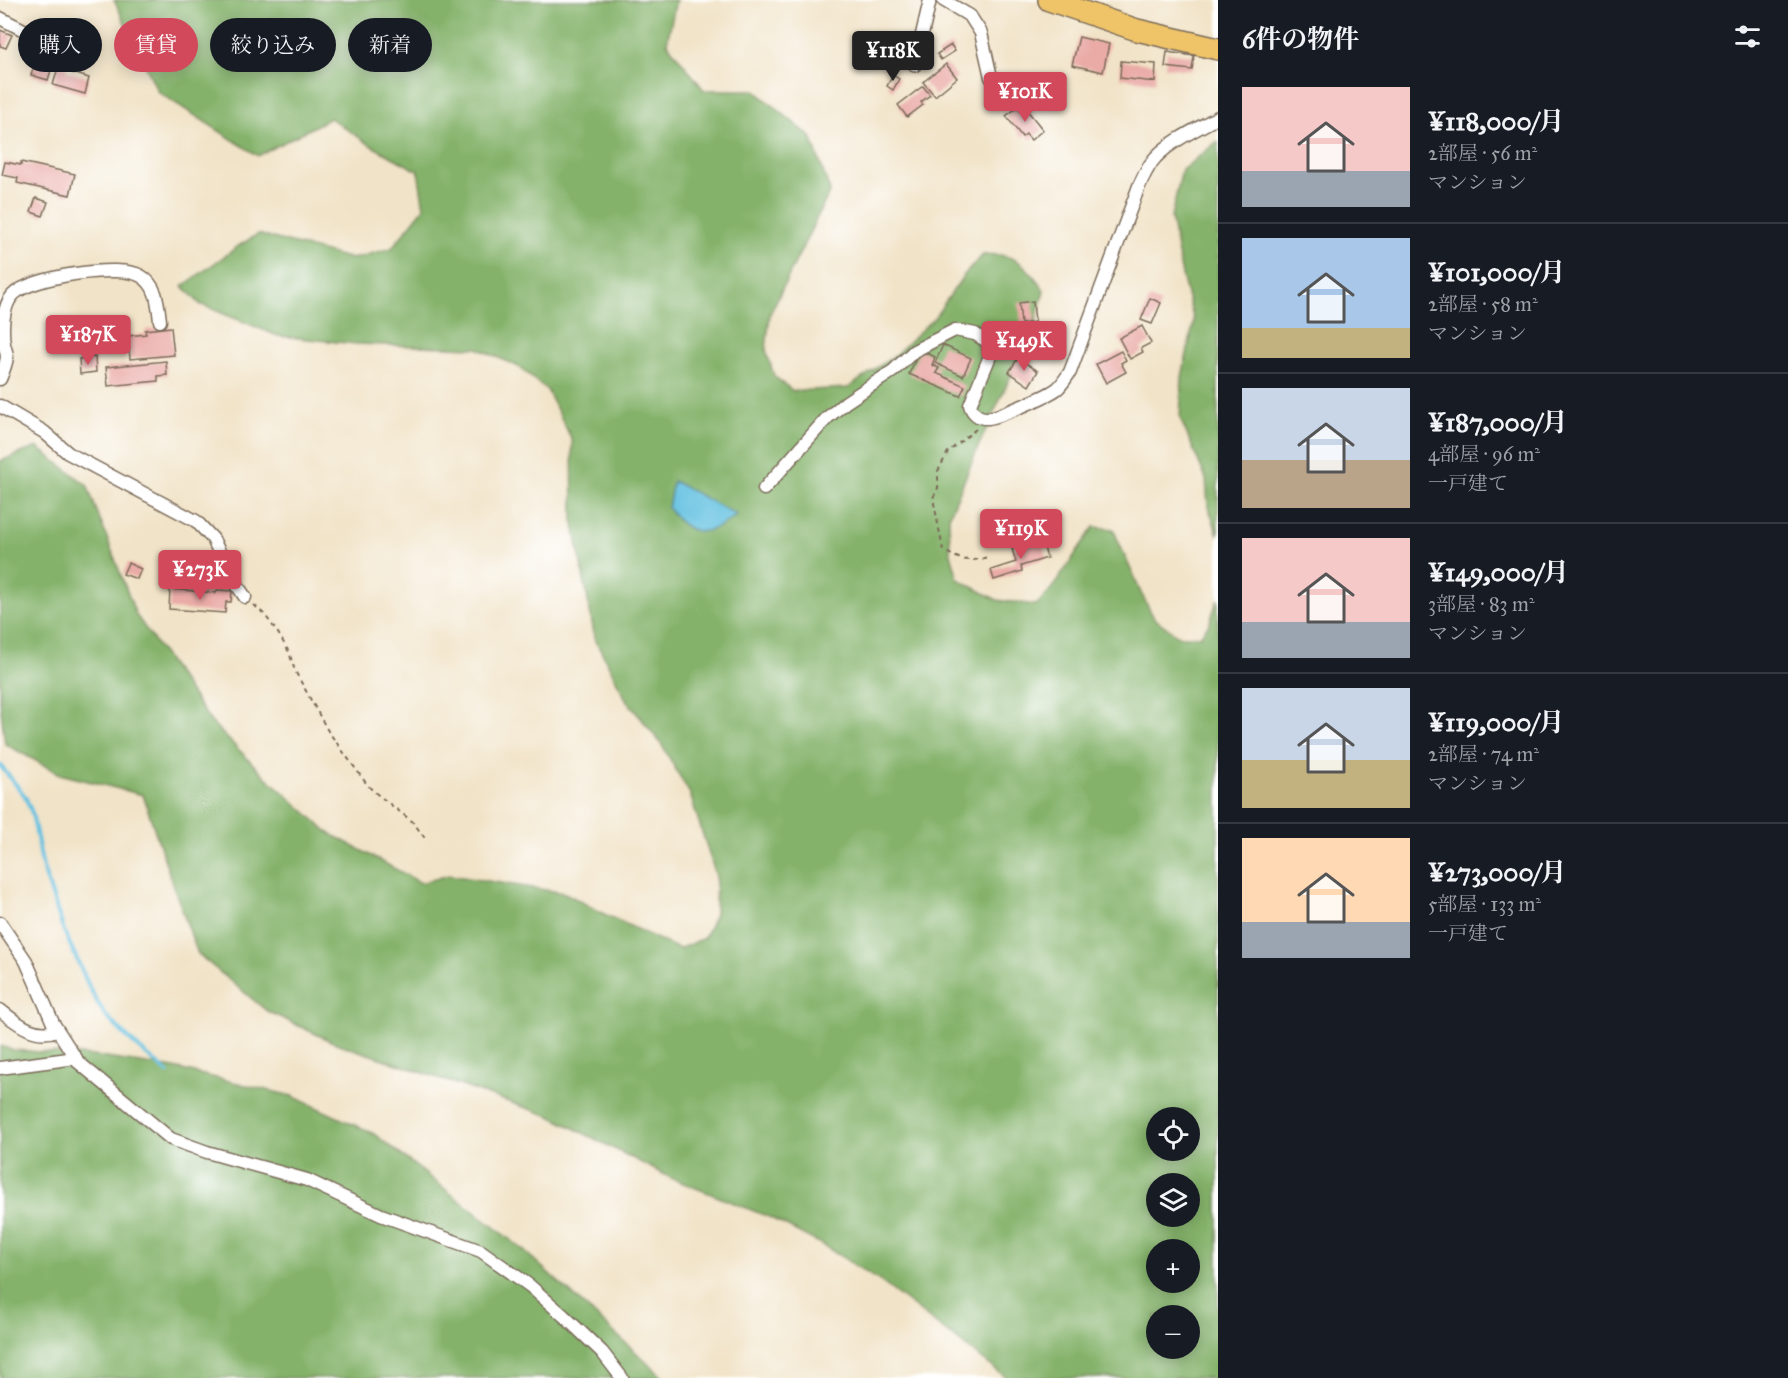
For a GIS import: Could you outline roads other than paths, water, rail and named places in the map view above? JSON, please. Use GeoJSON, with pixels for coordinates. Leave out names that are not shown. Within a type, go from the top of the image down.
{"type":"FeatureCollection","features":[{"type":"Feature","properties":{"kind":"highway"},"geometry":{"type":"LineString","coordinates":[[1049,0],[1137,30],[1218,49]]}},
{"type":"Feature","properties":{"kind":"street"},"geometry":{"type":"LineString","coordinates":[[915,64],[930,0]]}},
{"type":"Feature","properties":{"kind":"street"},"geometry":{"type":"LineString","coordinates":[[943,0],[970,16],[981,33],[994,83],[1007,89],[1013,100]]}},
{"type":"Feature","properties":{"kind":"street"},"geometry":{"type":"LineString","coordinates":[[0,18],[18,27]]}},
{"type":"Feature","properties":{"kind":"street"},"geometry":{"type":"LineString","coordinates":[[764,489],[827,418],[846,402],[892,371],[914,351],[948,332],[965,331],[988,342],[990,356],[970,405],[971,410],[978,416],[986,418],[1053,392],[1064,381],[1078,351],[1139,186],[1150,165],[1157,155],[1218,117]]}},
{"type":"Feature","properties":{"kind":"street"},"geometry":{"type":"LineString","coordinates":[[0,379],[7,360],[3,318],[11,297],[21,288],[48,278],[111,270],[127,270],[143,276],[155,292],[160,321]]}},
{"type":"Feature","properties":{"kind":"street"},"geometry":{"type":"LineString","coordinates":[[0,406],[44,432],[68,453],[196,521],[213,538],[229,573],[244,597]]}},
{"type":"Feature","properties":{"kind":"street"},"geometry":{"type":"LineString","coordinates":[[0,923],[26,961],[57,1030],[76,1058],[97,1079],[171,1139],[207,1152],[307,1180],[381,1215],[481,1251],[514,1274],[564,1316],[602,1352],[622,1378]]}},
{"type":"Feature","properties":{"kind":"street"},"geometry":{"type":"LineString","coordinates":[[0,1010],[16,1022],[40,1034],[57,1030]]}},
{"type":"Feature","properties":{"kind":"street"},"geometry":{"type":"LineString","coordinates":[[0,1068],[76,1058]]}},
{"type":"Feature","properties":{"kind":"water"},"geometry":{"type":"Polygon","coordinates":[[[673,481],[737,515],[708,531],[692,530],[676,518],[668,508],[673,481]]]}},
{"type":"Feature","properties":{"kind":"waterway"},"geometry":{"type":"LineString","coordinates":[[0,765],[25,796],[32,813],[43,868],[64,931],[92,993],[105,1015],[168,1073]]}}]}
